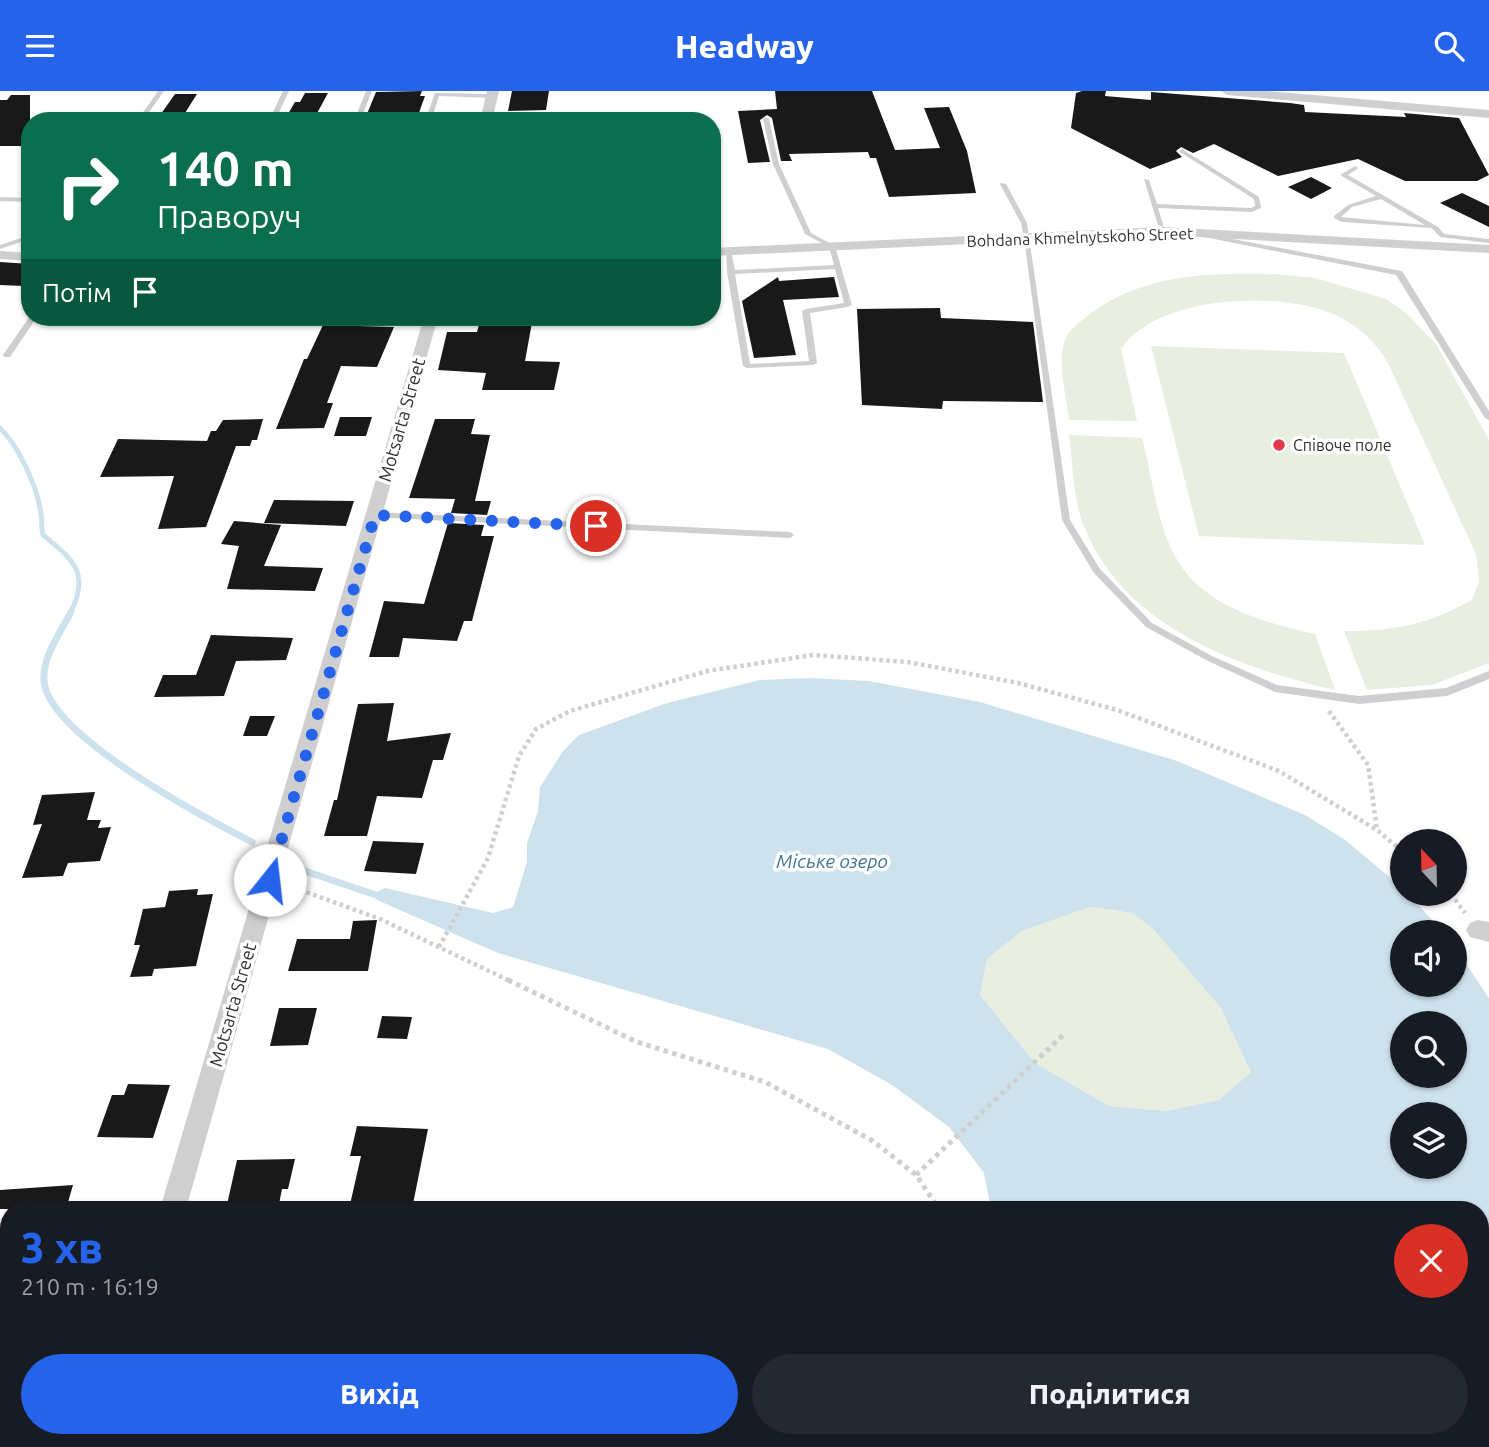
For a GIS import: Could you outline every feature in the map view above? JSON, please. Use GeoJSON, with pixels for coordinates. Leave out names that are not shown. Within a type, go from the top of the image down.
{"type":"FeatureCollection","features":[{"type":"Feature","properties":{"kind":"street"},"geometry":{"type":"LineString","coordinates":[[1227,91],[1489,114]]}},
{"type":"Feature","properties":{"kind":"street"},"geometry":{"type":"LineString","coordinates":[[488,112],[493,94]]}},
{"type":"Feature","properties":{"kind":"street","name":"Bohdana Khmelnytskoho Street"},"geometry":{"type":"LineString","coordinates":[[721,251],[1162,231],[1489,249]]}},
{"type":"Feature","properties":{"kind":"street"},"geometry":{"type":"LineString","coordinates":[[0,255],[21,256]]}},
{"type":"Feature","properties":{"kind":"street","name":"Motsarta Street"},"geometry":{"type":"LineString","coordinates":[[175,1201],[428,326]]}},
{"type":"Feature","properties":{"kind":"lane"},"geometry":{"type":"LineString","coordinates":[[146,112],[161,91]]}},
{"type":"Feature","properties":{"kind":"lane"},"geometry":{"type":"LineString","coordinates":[[276,112],[286,91]]}},
{"type":"Feature","properties":{"kind":"lane"},"geometry":{"type":"LineString","coordinates":[[361,112],[369,91]]}},
{"type":"Feature","properties":{"kind":"lane"},"geometry":{"type":"LineString","coordinates":[[431,112],[437,94],[493,94]]}},
{"type":"Feature","properties":{"kind":"lane"},"geometry":{"type":"LineString","coordinates":[[728,251],[747,366],[813,363],[806,311],[848,306],[832,246],[808,234],[776,164],[766,119]]}},
{"type":"Feature","properties":{"kind":"lane"},"geometry":{"type":"LineString","coordinates":[[1155,206],[1252,211],[1259,207],[1257,198],[1182,151]]}},
{"type":"Feature","properties":{"kind":"lane"},"geometry":{"type":"LineString","coordinates":[[1355,168],[1343,175],[1436,228],[1442,236],[1489,241]]}},
{"type":"Feature","properties":{"kind":"lane"},"geometry":{"type":"LineString","coordinates":[[1146,180],[1162,231]]}},
{"type":"Feature","properties":{"kind":"lane"},"geometry":{"type":"LineString","coordinates":[[1003,184],[1024,223],[1027,238],[1066,520],[1097,571],[1150,625],[1209,658],[1275,688],[1359,700],[1447,692],[1489,675]]}},
{"type":"Feature","properties":{"kind":"lane"},"geometry":{"type":"LineString","coordinates":[[1381,197],[1350,206],[1336,217],[1342,221],[1436,228]]}},
{"type":"Feature","properties":{"kind":"lane"},"geometry":{"type":"LineString","coordinates":[[0,199],[21,199]]}},
{"type":"Feature","properties":{"kind":"lane"},"geometry":{"type":"LineString","coordinates":[[1181,232],[1399,273],[1489,418]]}},
{"type":"Feature","properties":{"kind":"lane"},"geometry":{"type":"LineString","coordinates":[[0,247],[21,240]]}},
{"type":"Feature","properties":{"kind":"lane"},"geometry":{"type":"LineString","coordinates":[[731,272],[839,267]]}},
{"type":"Feature","properties":{"kind":"lane"},"geometry":{"type":"LineString","coordinates":[[7,355],[27,326]]}},
{"type":"Feature","properties":{"kind":"lane"},"geometry":{"type":"LineString","coordinates":[[375,515],[790,535]]}},
{"type":"Feature","properties":{"kind":"path"},"geometry":{"type":"LineString","coordinates":[[439,947],[488,858],[519,756],[536,729],[570,711],[707,671],[813,655],[922,665],[1018,683],[1117,710],[1279,771],[1377,830],[1390,841]]}},
{"type":"Feature","properties":{"kind":"path"},"geometry":{"type":"LineString","coordinates":[[1315,693],[1368,765],[1377,830]]}},
{"type":"Feature","properties":{"kind":"path"},"geometry":{"type":"LineString","coordinates":[[270,880],[356,909],[637,1042],[765,1082],[873,1141],[916,1175],[934,1201]]}},
{"type":"Feature","properties":{"kind":"path"},"geometry":{"type":"LineString","coordinates":[[916,1175],[1063,1035]]}},
{"type":"Feature","properties":{"kind":"shaded area"},"geometry":{"type":"Polygon","coordinates":[[[1274,274],[1315,278],[1386,299],[1404,311],[1436,344],[1489,440],[1489,663],[1432,685],[1367,690],[1344,631],[1379,630],[1425,621],[1472,600],[1479,581],[1476,554],[1388,363],[1370,339],[1355,326],[1328,312],[1278,301],[1217,303],[1188,308],[1161,318],[1138,331],[1121,349],[1137,421],[1069,420],[1062,369],[1063,349],[1070,332],[1090,314],[1133,290],[1178,278],[1274,274]]]}},
{"type":"Feature","properties":{"kind":"shaded area","name":"Співоче поле"},"geometry":{"type":"Polygon","coordinates":[[[1151,346],[1344,353],[1425,545],[1199,536],[1151,346]]]}},
{"type":"Feature","properties":{"kind":"shaded area"},"geometry":{"type":"Polygon","coordinates":[[[1069,435],[1142,438],[1163,528],[1186,573],[1201,588],[1236,610],[1315,634],[1335,690],[1260,669],[1223,655],[1154,616],[1125,590],[1101,560],[1083,524],[1075,492],[1069,435]]]}},
{"type":"Feature","properties":{"kind":"shaded area"},"geometry":{"type":"Polygon","coordinates":[[[1090,907],[1132,913],[1152,928],[1220,1007],[1251,1072],[1219,1100],[1166,1111],[1109,1106],[1035,1063],[980,995],[987,959],[1022,931],[1090,907]]]}},
{"type":"Feature","properties":{"kind":"water","name":"Міське озеро"},"geometry":{"type":"Polygon","coordinates":[[[809,678],[869,681],[980,702],[1177,761],[1305,815],[1344,839],[1390,877],[1390,907],[1420,907],[1432,920],[1390,920],[1390,997],[1467,997],[1467,965],[1489,998],[1489,1201],[989,1201],[984,1173],[949,1127],[892,1085],[828,1049],[498,953],[377,900],[373,894],[385,888],[493,913],[513,907],[527,862],[527,843],[538,811],[540,787],[563,751],[579,735],[667,703],[760,680],[809,678]],[[1090,907],[1022,931],[987,959],[980,995],[1035,1063],[1109,1106],[1166,1111],[1219,1100],[1251,1072],[1220,1007],[1152,928],[1132,913],[1090,907]]]}},
{"type":"Feature","properties":{"kind":"building"},"geometry":{"type":"Polygon","coordinates":[[[422,91],[420,96],[425,96],[419,112],[368,112],[376,92],[422,91]]]}},
{"type":"Feature","properties":{"kind":"building"},"geometry":{"type":"Polygon","coordinates":[[[512,91],[549,91],[546,110],[508,111],[512,91]]]}},
{"type":"Feature","properties":{"kind":"building"},"geometry":{"type":"Polygon","coordinates":[[[775,91],[872,91],[895,150],[940,148],[924,108],[949,107],[967,151],[976,193],[889,197],[876,158],[870,158],[868,152],[789,154],[792,161],[781,161],[772,118],[767,115],[760,120],[770,162],[748,163],[738,111],[777,109],[775,91]]]}},
{"type":"Feature","properties":{"kind":"building"},"geometry":{"type":"Polygon","coordinates":[[[1106,91],[1105,96],[1151,100],[1151,92],[1290,103],[1304,105],[1305,112],[1406,117],[1404,113],[1459,118],[1489,175],[1477,181],[1405,181],[1358,159],[1278,176],[1214,144],[1193,153],[1181,147],[1176,151],[1182,157],[1150,169],[1071,128],[1076,93],[1106,91]]]}},
{"type":"Feature","properties":{"kind":"building"},"geometry":{"type":"Polygon","coordinates":[[[305,93],[328,93],[318,112],[289,112],[295,102],[300,102],[305,93]]]}},
{"type":"Feature","properties":{"kind":"building"},"geometry":{"type":"Polygon","coordinates":[[[175,94],[197,94],[186,112],[162,112],[175,94]]]}},
{"type":"Feature","properties":{"kind":"building"},"geometry":{"type":"Polygon","coordinates":[[[11,95],[30,95],[30,112],[21,112],[21,146],[0,146],[0,100],[7,100],[11,95]]]}},
{"type":"Feature","properties":{"kind":"building"},"geometry":{"type":"Polygon","coordinates":[[[1311,177],[1332,188],[1311,199],[1288,187],[1311,177]]]}},
{"type":"Feature","properties":{"kind":"building"},"geometry":{"type":"Polygon","coordinates":[[[1462,193],[1489,206],[1489,227],[1440,203],[1462,193]]]}},
{"type":"Feature","properties":{"kind":"building"},"geometry":{"type":"Polygon","coordinates":[[[0,262],[21,263],[21,286],[0,285],[0,262]]]}},
{"type":"Feature","properties":{"kind":"building"},"geometry":{"type":"Polygon","coordinates":[[[778,277],[779,281],[834,277],[839,297],[783,300],[796,355],[754,358],[742,301],[778,277]]]}},
{"type":"Feature","properties":{"kind":"building"},"geometry":{"type":"Polygon","coordinates":[[[940,308],[941,318],[1033,322],[1043,402],[943,401],[942,409],[862,405],[857,309],[940,308]]]}},
{"type":"Feature","properties":{"kind":"building"},"geometry":{"type":"Polygon","coordinates":[[[323,326],[394,327],[377,367],[341,366],[327,403],[333,403],[324,428],[276,429],[304,359],[307,359],[323,326]]]}},
{"type":"Feature","properties":{"kind":"building"},"geometry":{"type":"Polygon","coordinates":[[[479,326],[531,326],[525,361],[560,362],[554,390],[482,390],[486,373],[438,370],[447,332],[477,332],[479,326]]]}},
{"type":"Feature","properties":{"kind":"building"},"geometry":{"type":"Polygon","coordinates":[[[340,417],[372,417],[366,436],[334,436],[340,417]]]}},
{"type":"Feature","properties":{"kind":"building"},"geometry":{"type":"Polygon","coordinates":[[[263,419],[257,440],[252,440],[250,446],[236,446],[206,527],[158,529],[174,476],[100,477],[118,439],[207,441],[211,431],[216,431],[223,420],[263,419]]]}},
{"type":"Feature","properties":{"kind":"building"},"geometry":{"type":"Polygon","coordinates":[[[435,419],[475,419],[471,434],[490,435],[475,501],[491,501],[487,515],[451,513],[455,499],[409,498],[435,419]]]}},
{"type":"Feature","properties":{"kind":"building"},"geometry":{"type":"Polygon","coordinates":[[[274,500],[354,501],[346,526],[264,523],[274,500]]]}},
{"type":"Feature","properties":{"kind":"building"},"geometry":{"type":"Polygon","coordinates":[[[234,521],[281,525],[264,566],[323,568],[315,591],[227,589],[239,546],[221,544],[234,521]]]}},
{"type":"Feature","properties":{"kind":"building"},"geometry":{"type":"Polygon","coordinates":[[[448,523],[484,525],[481,536],[494,536],[472,621],[464,621],[457,641],[403,638],[399,657],[369,657],[384,601],[424,604],[448,523]]]}},
{"type":"Feature","properties":{"kind":"building"},"geometry":{"type":"Polygon","coordinates":[[[211,635],[293,638],[286,660],[236,661],[224,696],[154,697],[163,675],[196,675],[211,635]]]}},
{"type":"Feature","properties":{"kind":"building"},"geometry":{"type":"Polygon","coordinates":[[[394,703],[387,741],[451,733],[443,760],[433,760],[422,798],[377,796],[367,836],[324,836],[334,800],[337,800],[358,704],[394,703]]]}},
{"type":"Feature","properties":{"kind":"building"},"geometry":{"type":"Polygon","coordinates":[[[250,716],[275,716],[267,736],[243,736],[250,716]]]}},
{"type":"Feature","properties":{"kind":"building"},"geometry":{"type":"Polygon","coordinates":[[[95,792],[87,820],[101,820],[98,828],[111,827],[100,861],[68,863],[63,876],[22,878],[42,824],[33,825],[42,795],[95,792]]]}},
{"type":"Feature","properties":{"kind":"building"},"geometry":{"type":"Polygon","coordinates":[[[373,841],[424,843],[416,874],[364,871],[373,841]]]}},
{"type":"Feature","properties":{"kind":"building"},"geometry":{"type":"Polygon","coordinates":[[[198,889],[197,895],[213,894],[196,966],[154,969],[152,976],[130,977],[140,945],[134,945],[143,909],[165,907],[169,891],[198,889]]]}},
{"type":"Feature","properties":{"kind":"building"},"geometry":{"type":"Polygon","coordinates":[[[377,920],[368,971],[288,971],[297,939],[350,939],[353,921],[377,920]]]}},
{"type":"Feature","properties":{"kind":"building"},"geometry":{"type":"Polygon","coordinates":[[[279,1008],[317,1008],[308,1045],[270,1046],[279,1008]]]}},
{"type":"Feature","properties":{"kind":"building"},"geometry":{"type":"Polygon","coordinates":[[[382,1016],[412,1017],[407,1039],[377,1038],[382,1016]]]}},
{"type":"Feature","properties":{"kind":"building"},"geometry":{"type":"Polygon","coordinates":[[[128,1084],[170,1085],[153,1138],[97,1137],[112,1095],[124,1095],[128,1084]]]}},
{"type":"Feature","properties":{"kind":"building"},"geometry":{"type":"Polygon","coordinates":[[[357,1126],[428,1129],[414,1201],[351,1201],[361,1156],[350,1156],[357,1126]]]}},
{"type":"Feature","properties":{"kind":"building"},"geometry":{"type":"Polygon","coordinates":[[[295,1159],[288,1189],[282,1189],[280,1201],[228,1201],[237,1160],[295,1159]]]}},
{"type":"Feature","properties":{"kind":"building"},"geometry":{"type":"Polygon","coordinates":[[[73,1185],[68,1201],[0,1201],[0,1190],[73,1185]]]}},
{"type":"Feature","properties":{"kind":"waterway"},"geometry":{"type":"LineString","coordinates":[[0,428],[14,445],[31,479],[39,502],[43,535],[63,552],[76,568],[79,587],[70,613]]}},
{"type":"Feature","properties":{"kind":"waterway"},"geometry":{"type":"LineString","coordinates":[[70,613],[53,645],[44,672],[44,681],[52,703],[72,726],[132,773],[252,842]]}},
{"type":"Feature","properties":{"kind":"waterway"},"geometry":{"type":"LineString","coordinates":[[293,867],[379,896]]}},
{"type":"Feature","properties":{"kind":"place","name":"Співоче поле"},"geometry":{"type":"Point","coordinates":[1279,445]}},
{"type":"Feature","properties":{"kind":"route"},"geometry":{"type":"LineString","coordinates":[[270,880],[375,515],[596,526]]}}]}
